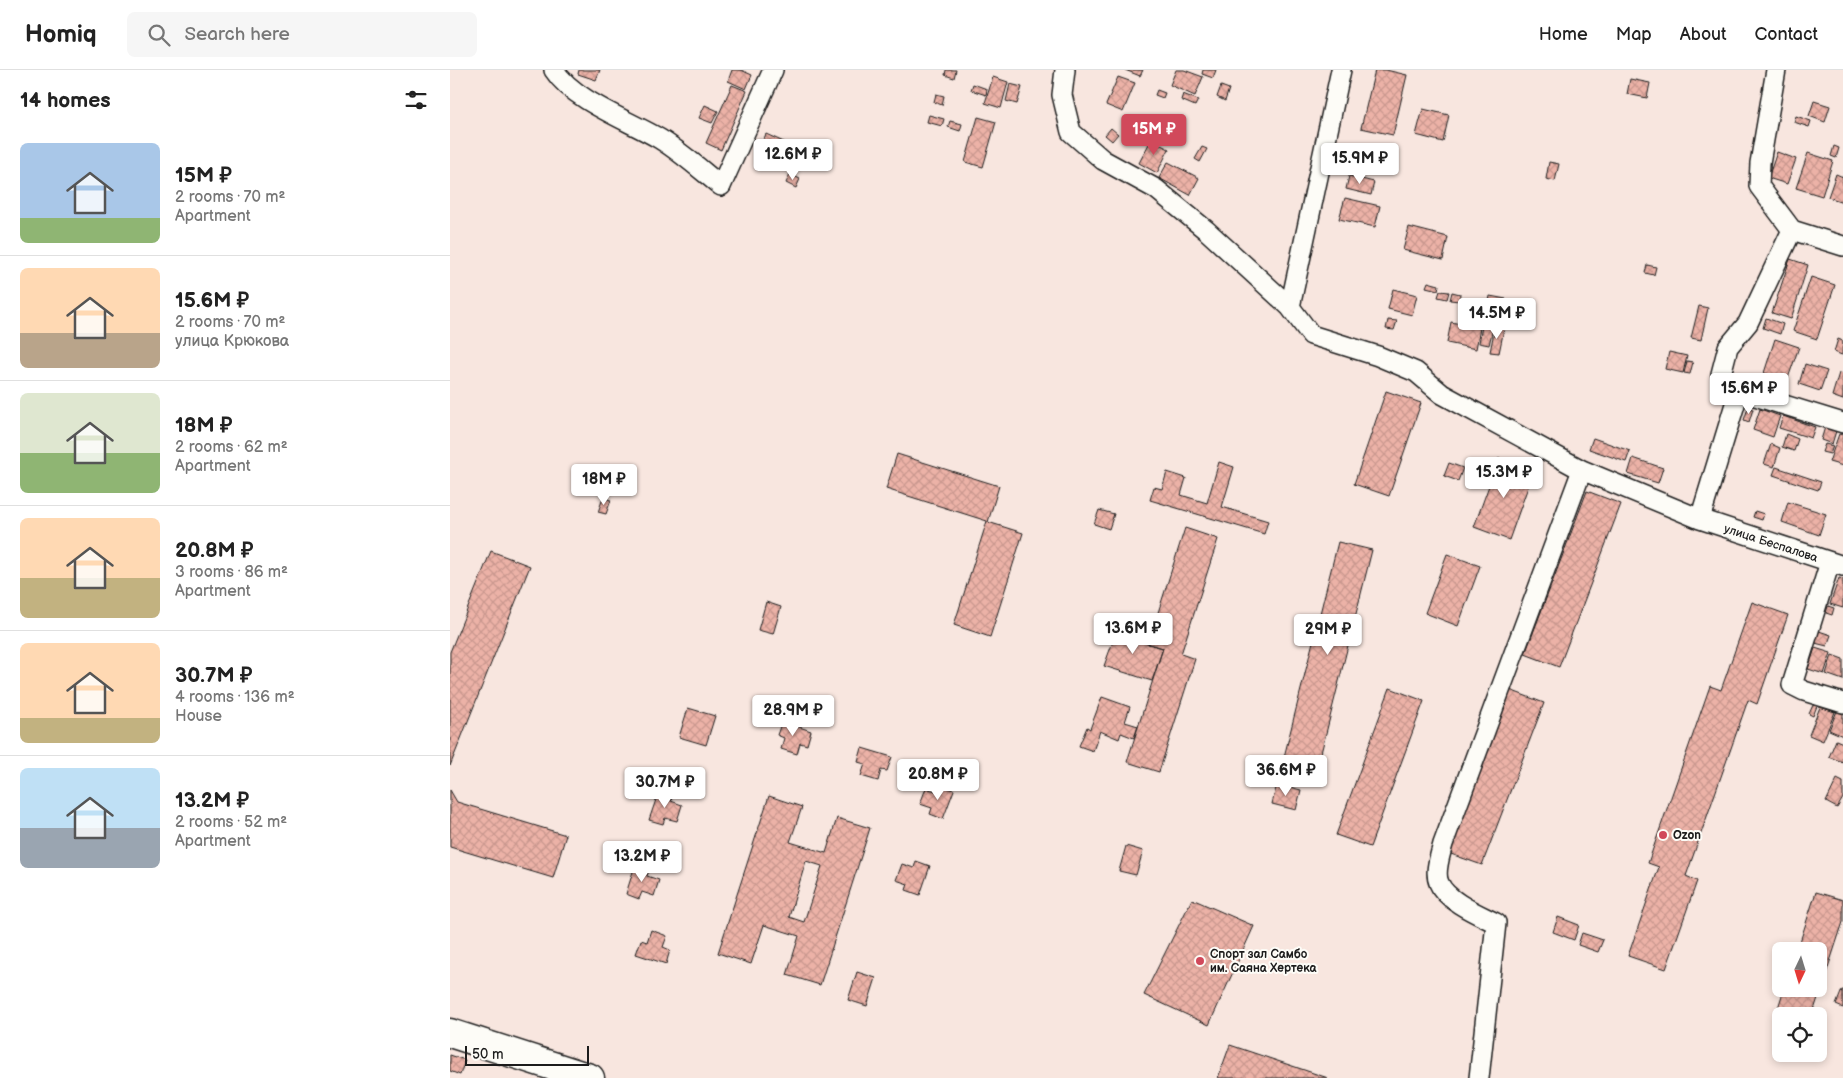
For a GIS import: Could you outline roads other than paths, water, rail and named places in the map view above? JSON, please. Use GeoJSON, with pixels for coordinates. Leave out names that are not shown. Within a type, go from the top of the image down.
{"type":"FeatureCollection","features":[{"type":"Feature","properties":{"kind":"main road"},"geometry":{"type":"LineString","coordinates":[[450,1033],[590,1078]]}},
{"type":"Feature","properties":{"kind":"street"},"geometry":{"type":"LineString","coordinates":[[554,70],[561,81],[585,98],[660,140],[721,186],[773,70]]}},
{"type":"Feature","properties":{"kind":"street","name":"улица Беспалова"},"geometry":{"type":"LineString","coordinates":[[1066,70],[1062,94],[1071,132],[1103,160],[1156,189],[1206,230],[1290,307],[1311,335],[1378,356],[1416,372],[1442,394],[1582,470],[1700,519],[1837,564]]}},
{"type":"Feature","properties":{"kind":"street"},"geometry":{"type":"LineString","coordinates":[[1290,307],[1341,70]]}},
{"type":"Feature","properties":{"kind":"street"},"geometry":{"type":"LineString","coordinates":[[1776,70],[1760,164],[1759,186],[1792,230],[1843,246]]}},
{"type":"Feature","properties":{"kind":"street"},"geometry":{"type":"LineString","coordinates":[[1792,230],[1748,323],[1728,347],[1720,374],[1739,391],[1843,423]]}},
{"type":"Feature","properties":{"kind":"street"},"geometry":{"type":"LineString","coordinates":[[1700,519],[1739,391]]}},
{"type":"Feature","properties":{"kind":"street"},"geometry":{"type":"LineString","coordinates":[[1479,1078],[1496,924],[1449,897],[1439,883],[1438,864],[1446,835],[1582,470]]}},
{"type":"Feature","properties":{"kind":"street"},"geometry":{"type":"LineString","coordinates":[[1837,564],[1792,685],[1843,703]]}},
{"type":"Feature","properties":{"kind":"place","name":"Ozon"},"geometry":{"type":"Point","coordinates":[1663,835]}},
{"type":"Feature","properties":{"kind":"place","name":"Спорт зал Самбо им. Саяна Хертека"},"geometry":{"type":"Point","coordinates":[1200,961]}}]}
